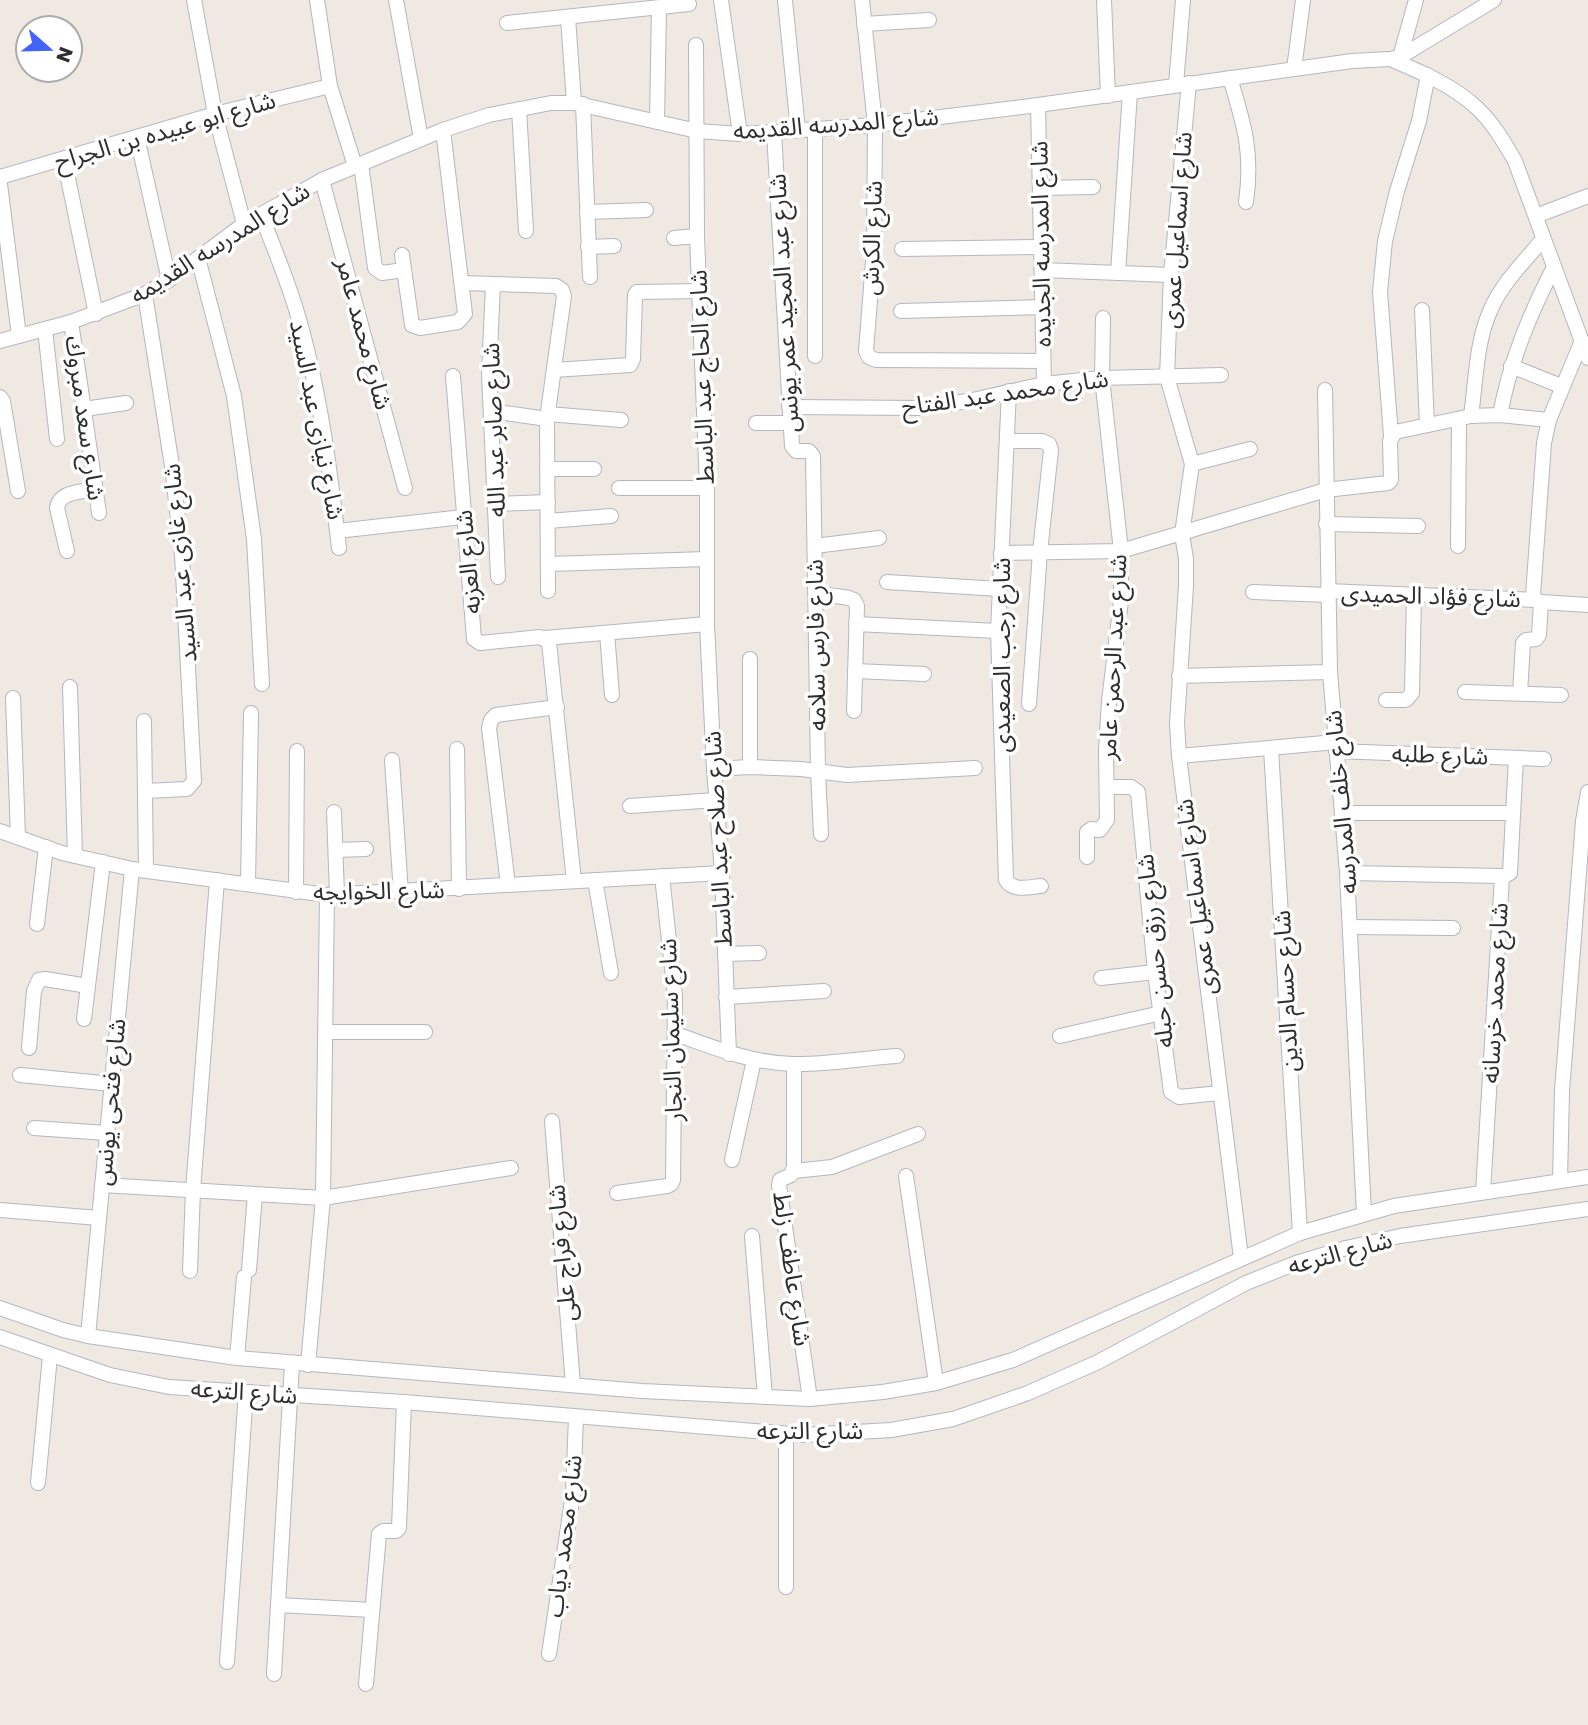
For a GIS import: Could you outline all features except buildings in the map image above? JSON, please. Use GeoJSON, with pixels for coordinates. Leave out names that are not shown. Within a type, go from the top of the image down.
{"type":"FeatureCollection","features":[{"type":"Feature","properties":{"kind":"street"},"geometry":{"type":"LineString","coordinates":[[194,0],[215,114],[244,224]]}},
{"type":"Feature","properties":{"kind":"street"},"geometry":{"type":"LineString","coordinates":[[317,0],[330,86],[358,165],[375,268],[382,273],[404,270]]}},
{"type":"Feature","properties":{"kind":"street"},"geometry":{"type":"LineString","coordinates":[[396,0],[421,139]]}},
{"type":"Feature","properties":{"kind":"street"},"geometry":{"type":"LineString","coordinates":[[721,0],[740,134]]}},
{"type":"Feature","properties":{"kind":"street"},"geometry":{"type":"LineString","coordinates":[[785,0],[798,130]]}},
{"type":"Feature","properties":{"kind":"street","name":"شارع الكرش"},"geometry":{"type":"LineString","coordinates":[[862,0],[875,125],[874,249],[866,351]]}},
{"type":"Feature","properties":{"kind":"street"},"geometry":{"type":"LineString","coordinates":[[1104,0],[1108,96]]}},
{"type":"Feature","properties":{"kind":"street","name":"شارع اسماعيل عمرى"},"geometry":{"type":"LineString","coordinates":[[1167,377],[1183,84],[1183,0]]}},
{"type":"Feature","properties":{"kind":"street"},"geometry":{"type":"LineString","coordinates":[[1294,69],[1303,0]]}},
{"type":"Feature","properties":{"kind":"street"},"geometry":{"type":"LineString","coordinates":[[1395,58],[1416,0]]}},
{"type":"Feature","properties":{"kind":"street"},"geometry":{"type":"LineString","coordinates":[[1395,58],[1494,0]]}},
{"type":"Feature","properties":{"kind":"street"},"geometry":{"type":"LineString","coordinates":[[507,23],[689,4]]}},
{"type":"Feature","properties":{"kind":"street"},"geometry":{"type":"LineString","coordinates":[[657,122],[659,8]]}},
{"type":"Feature","properties":{"kind":"street"},"geometry":{"type":"LineString","coordinates":[[568,17],[578,104],[590,277]]}},
{"type":"Feature","properties":{"kind":"street"},"geometry":{"type":"LineString","coordinates":[[864,24],[929,20]]}},
{"type":"Feature","properties":{"kind":"street","name":"شارع الحاج عبد الباسط"},"geometry":{"type":"LineString","coordinates":[[696,45],[696,236],[707,488],[707,624]]}},
{"type":"Feature","properties":{"kind":"street"},"geometry":{"type":"LineString","coordinates":[[1395,58],[1428,75],[1475,106],[1498,133],[1515,161],[1588,358]]}},
{"type":"Feature","properties":{"kind":"street","name":"شارع المدرسه القديمه"},"geometry":{"type":"LineString","coordinates":[[0,341],[96,314],[145,294],[169,280],[244,224],[322,180],[443,130],[489,115],[551,103],[578,104],[697,131],[740,134],[774,132],[875,125],[1108,96],[1352,61],[1395,58]]}},
{"type":"Feature","properties":{"kind":"street"},"geometry":{"type":"LineString","coordinates":[[1002,553],[1121,551],[1326,490],[1388,483],[1391,480],[1391,436],[1380,292],[1385,241],[1419,121],[1428,75]]}},
{"type":"Feature","properties":{"kind":"street"},"geometry":{"type":"LineString","coordinates":[[1230,78],[1247,138],[1249,179],[1246,202]]}},
{"type":"Feature","properties":{"kind":"street","name":"شارع ابو عبيده بن الجراح"},"geometry":{"type":"LineString","coordinates":[[0,177],[215,114],[330,86]]}},
{"type":"Feature","properties":{"kind":"street"},"geometry":{"type":"LineString","coordinates":[[1118,273],[1130,92]]}},
{"type":"Feature","properties":{"kind":"street","name":"شارع المدرسه الجديده"},"geometry":{"type":"LineString","coordinates":[[1038,105],[1044,384]]}},
{"type":"Feature","properties":{"kind":"street"},"geometry":{"type":"LineString","coordinates":[[519,109],[526,231]]}},
{"type":"Feature","properties":{"kind":"street"},"geometry":{"type":"LineString","coordinates":[[815,129],[815,356]]}},
{"type":"Feature","properties":{"kind":"street"},"geometry":{"type":"LineString","coordinates":[[402,255],[410,321],[415,327],[458,322],[465,314],[443,130]]}},
{"type":"Feature","properties":{"kind":"street","name":"شارع عبد المجيد عمر يونس"},"geometry":{"type":"LineString","coordinates":[[774,132],[793,449],[809,451],[813,456]]}},
{"type":"Feature","properties":{"kind":"street"},"geometry":{"type":"LineString","coordinates":[[137,137],[169,280]]}},
{"type":"Feature","properties":{"kind":"street"},"geometry":{"type":"LineString","coordinates":[[64,159],[96,314]]}},
{"type":"Feature","properties":{"kind":"street","name":"شارع محمد عامر"},"geometry":{"type":"LineString","coordinates":[[322,180],[405,488]]}},
{"type":"Feature","properties":{"kind":"street"},"geometry":{"type":"LineString","coordinates":[[0,184],[19,336]]}},
{"type":"Feature","properties":{"kind":"street"},"geometry":{"type":"LineString","coordinates":[[1040,188],[1093,187]]}},
{"type":"Feature","properties":{"kind":"street"},"geometry":{"type":"LineString","coordinates":[[1536,216],[1588,196]]}},
{"type":"Feature","properties":{"kind":"street"},"geometry":{"type":"LineString","coordinates":[[587,212],[646,210]]}},
{"type":"Feature","properties":{"kind":"street","name":"شارع نيازى عبد السيد"},"geometry":{"type":"LineString","coordinates":[[261,215],[285,275],[307,351],[326,444],[339,548]]}},
{"type":"Feature","properties":{"kind":"street"},"geometry":{"type":"LineString","coordinates":[[674,238],[696,236]]}},
{"type":"Feature","properties":{"kind":"street"},"geometry":{"type":"LineString","coordinates":[[1458,546],[1465,417],[1481,343],[1492,306],[1543,239]]}},
{"type":"Feature","properties":{"kind":"street"},"geometry":{"type":"LineString","coordinates":[[589,247],[614,246]]}},
{"type":"Feature","properties":{"kind":"street"},"geometry":{"type":"LineString","coordinates":[[902,249],[1041,247]]}},
{"type":"Feature","properties":{"kind":"street"},"geometry":{"type":"LineString","coordinates":[[198,258],[234,396],[254,539],[262,684]]}},
{"type":"Feature","properties":{"kind":"street"},"geometry":{"type":"LineString","coordinates":[[1500,415],[1511,366],[1529,316],[1553,269]]}},
{"type":"Feature","properties":{"kind":"street"},"geometry":{"type":"LineString","coordinates":[[1042,271],[1171,275]]}},
{"type":"Feature","properties":{"kind":"street"},"geometry":{"type":"LineString","coordinates":[[462,283],[556,286],[562,290],[564,296],[548,416],[548,590]]}},
{"type":"Feature","properties":{"kind":"street","name":"شارع صابر عبد الله"},"geometry":{"type":"LineString","coordinates":[[493,284],[488,373],[498,577]]}},
{"type":"Feature","properties":{"kind":"street"},"geometry":{"type":"LineString","coordinates":[[554,370],[627,366],[632,363],[635,295],[640,290],[700,291]]}},
{"type":"Feature","properties":{"kind":"street","name":"شارع غازى عبد السيد"},"geometry":{"type":"LineString","coordinates":[[145,294],[172,466],[182,555],[194,781],[187,789],[145,791]]}},
{"type":"Feature","properties":{"kind":"street"},"geometry":{"type":"LineString","coordinates":[[901,311],[1042,307]]}},
{"type":"Feature","properties":{"kind":"street"},"geometry":{"type":"LineString","coordinates":[[1422,310],[1427,425]]}},
{"type":"Feature","properties":{"kind":"street","name":"شارع عبد الرحمن عامر"},"geometry":{"type":"LineString","coordinates":[[1087,857],[1087,832],[1091,829],[1100,830],[1107,820],[1106,750],[1109,701],[1121,601],[1121,551],[1102,378],[1103,318]]}},
{"type":"Feature","properties":{"kind":"street","name":"شارع سعد مبروك"},"geometry":{"type":"LineString","coordinates":[[71,322],[99,513]]}},
{"type":"Feature","properties":{"kind":"street"},"geometry":{"type":"LineString","coordinates":[[45,329],[57,439]]}},
{"type":"Feature","properties":{"kind":"street"},"geometry":{"type":"LineString","coordinates":[[1520,694],[1522,643],[1526,639],[1536,639],[1539,635],[1538,601],[1533,595],[1549,420],[1581,344]]}},
{"type":"Feature","properties":{"kind":"street","name":"شارع محمد عبد الفتاح"},"geometry":{"type":"LineString","coordinates":[[866,351],[869,357],[876,360],[1043,361]]}},
{"type":"Feature","properties":{"kind":"street"},"geometry":{"type":"LineString","coordinates":[[1511,366],[1562,386]]}},
{"type":"Feature","properties":{"kind":"street","name":"شارع محمد عبد الفتاح"},"geometry":{"type":"LineString","coordinates":[[789,407],[919,408],[968,401],[1044,384],[1102,378],[1221,375]]}},
{"type":"Feature","properties":{"kind":"street","name":"شارع العزبه"},"geometry":{"type":"LineString","coordinates":[[453,376],[474,639],[480,643],[545,638]]}},
{"type":"Feature","properties":{"kind":"street"},"geometry":{"type":"LineString","coordinates":[[1167,377],[1192,464],[1182,534]]}},
{"type":"Feature","properties":{"kind":"street","name":"شارع خلف المدرسه"},"geometry":{"type":"LineString","coordinates":[[1325,390],[1330,672],[1347,873],[1364,1214]]}},
{"type":"Feature","properties":{"kind":"street","name":"شارع رجب الصعيدى"},"geometry":{"type":"LineString","coordinates":[[1009,391],[998,631],[1006,880],[1009,886],[1014,888],[1041,886]]}},
{"type":"Feature","properties":{"kind":"street"},"geometry":{"type":"LineString","coordinates":[[0,397],[18,491]]}},
{"type":"Feature","properties":{"kind":"street"},"geometry":{"type":"LineString","coordinates":[[84,410],[126,403]]}},
{"type":"Feature","properties":{"kind":"street"},"geometry":{"type":"LineString","coordinates":[[491,411],[621,420]]}},
{"type":"Feature","properties":{"kind":"street"},"geometry":{"type":"LineString","coordinates":[[1391,436],[1395,432],[1465,417],[1500,415],[1549,420]]}},
{"type":"Feature","properties":{"kind":"street"},"geometry":{"type":"LineString","coordinates":[[756,423],[790,423]]}},
{"type":"Feature","properties":{"kind":"street"},"geometry":{"type":"LineString","coordinates":[[1007,441],[1042,441],[1049,444],[1051,450],[1040,552],[1029,704]]}},
{"type":"Feature","properties":{"kind":"street"},"geometry":{"type":"LineString","coordinates":[[1192,464],[1250,449]]}},
{"type":"Feature","properties":{"kind":"street","name":"شارع فارس سلامه"},"geometry":{"type":"LineString","coordinates":[[813,456],[821,834]]}},
{"type":"Feature","properties":{"kind":"street"},"geometry":{"type":"LineString","coordinates":[[547,470],[594,469]]}},
{"type":"Feature","properties":{"kind":"street"},"geometry":{"type":"LineString","coordinates":[[619,488],[707,488]]}},
{"type":"Feature","properties":{"kind":"street"},"geometry":{"type":"LineString","coordinates":[[67,551],[57,508],[58,501],[63,496],[96,489]]}},
{"type":"Feature","properties":{"kind":"street"},"geometry":{"type":"LineString","coordinates":[[496,504],[548,502]]}},
{"type":"Feature","properties":{"kind":"street"},"geometry":{"type":"LineString","coordinates":[[548,521],[611,516]]}},
{"type":"Feature","properties":{"kind":"street"},"geometry":{"type":"LineString","coordinates":[[337,531],[463,517]]}},
{"type":"Feature","properties":{"kind":"street"},"geometry":{"type":"LineString","coordinates":[[1326,524],[1418,526]]}},
{"type":"Feature","properties":{"kind":"street","name":"شارع اسماعيل عمرى"},"geometry":{"type":"LineString","coordinates":[[1182,534],[1186,586],[1177,723],[1179,756],[1241,1258]]}},
{"type":"Feature","properties":{"kind":"street"},"geometry":{"type":"LineString","coordinates":[[815,546],[879,538]]}},
{"type":"Feature","properties":{"kind":"street"},"geometry":{"type":"LineString","coordinates":[[548,564],[707,559]]}},
{"type":"Feature","properties":{"kind":"street"},"geometry":{"type":"LineString","coordinates":[[887,582],[1000,589]]}},
{"type":"Feature","properties":{"kind":"street","name":"شارع فؤاد الحميدى"},"geometry":{"type":"LineString","coordinates":[[1253,592],[1414,594],[1588,605]]}},
{"type":"Feature","properties":{"kind":"street"},"geometry":{"type":"LineString","coordinates":[[816,593],[854,600],[857,606],[854,711]]}},
{"type":"Feature","properties":{"kind":"street"},"geometry":{"type":"LineString","coordinates":[[1387,700],[1406,700],[1412,693],[1414,594]]}},
{"type":"Feature","properties":{"kind":"street"},"geometry":{"type":"LineString","coordinates":[[574,881],[551,648],[545,638],[707,624]]}},
{"type":"Feature","properties":{"kind":"street","name":"شارع صلاح عبد الباسط"},"geometry":{"type":"LineString","coordinates":[[707,624],[722,873],[729,1054]]}},
{"type":"Feature","properties":{"kind":"street"},"geometry":{"type":"LineString","coordinates":[[856,624],[998,631]]}},
{"type":"Feature","properties":{"kind":"street"},"geometry":{"type":"LineString","coordinates":[[607,633],[612,695]]}},
{"type":"Feature","properties":{"kind":"street"},"geometry":{"type":"LineString","coordinates":[[750,659],[750,767]]}},
{"type":"Feature","properties":{"kind":"street"},"geometry":{"type":"LineString","coordinates":[[855,671],[924,674]]}},
{"type":"Feature","properties":{"kind":"street"},"geometry":{"type":"LineString","coordinates":[[1179,676],[1330,672]]}},
{"type":"Feature","properties":{"kind":"street"},"geometry":{"type":"LineString","coordinates":[[70,687],[75,856]]}},
{"type":"Feature","properties":{"kind":"street"},"geometry":{"type":"LineString","coordinates":[[1465,692],[1562,695]]}},
{"type":"Feature","properties":{"kind":"street"},"geometry":{"type":"LineString","coordinates":[[13,698],[18,837]]}},
{"type":"Feature","properties":{"kind":"street"},"geometry":{"type":"LineString","coordinates":[[508,885],[489,728],[491,720],[496,715],[557,707]]}},
{"type":"Feature","properties":{"kind":"street"},"geometry":{"type":"LineString","coordinates":[[248,884],[251,713]]}},
{"type":"Feature","properties":{"kind":"street","name":"شارع فتحى يونس"},"geometry":{"type":"LineString","coordinates":[[88,1336],[112,1084],[139,869],[145,791],[144,721]]}},
{"type":"Feature","properties":{"kind":"street","name":"شارع طلبه"},"geometry":{"type":"LineString","coordinates":[[1179,756],[1336,747],[1544,759]]}},
{"type":"Feature","properties":{"kind":"street"},"geometry":{"type":"LineString","coordinates":[[457,749],[458,889]]}},
{"type":"Feature","properties":{"kind":"street","name":"شارع حسام الدين"},"geometry":{"type":"LineString","coordinates":[[1271,749],[1300,1233]]}},
{"type":"Feature","properties":{"kind":"street"},"geometry":{"type":"LineString","coordinates":[[296,892],[297,751]]}},
{"type":"Feature","properties":{"kind":"street","name":"شارع محمد خرسانه"},"geometry":{"type":"LineString","coordinates":[[1483,1192],[1502,876],[1510,873],[1516,758]]}},
{"type":"Feature","properties":{"kind":"street"},"geometry":{"type":"LineString","coordinates":[[392,760],[401,892]]}},
{"type":"Feature","properties":{"kind":"street"},"geometry":{"type":"LineString","coordinates":[[714,769],[750,767],[847,775],[975,768]]}},
{"type":"Feature","properties":{"kind":"street","name":"شارع رزق حسن حبله"},"geometry":{"type":"LineString","coordinates":[[1107,787],[1131,787],[1138,792],[1155,972],[1171,1092],[1179,1097],[1220,1093]]}},
{"type":"Feature","properties":{"kind":"street"},"geometry":{"type":"LineString","coordinates":[[1560,1181],[1562,1091],[1583,821],[1588,792]]}},
{"type":"Feature","properties":{"kind":"street"},"geometry":{"type":"LineString","coordinates":[[629,806],[716,800]]}},
{"type":"Feature","properties":{"kind":"street","name":"شارع الترعه"},"geometry":{"type":"LineString","coordinates":[[308,1365],[323,1198],[326,1032],[336,850],[334,812]]}},
{"type":"Feature","properties":{"kind":"street"},"geometry":{"type":"LineString","coordinates":[[1342,813],[1513,813]]}},
{"type":"Feature","properties":{"kind":"street","name":"شارع الخوايجه"},"geometry":{"type":"LineString","coordinates":[[0,831],[103,863],[332,895],[722,873]]}},
{"type":"Feature","properties":{"kind":"street"},"geometry":{"type":"LineString","coordinates":[[37,924],[46,847]]}},
{"type":"Feature","properties":{"kind":"street"},"geometry":{"type":"LineString","coordinates":[[336,850],[366,849]]}},
{"type":"Feature","properties":{"kind":"street"},"geometry":{"type":"LineString","coordinates":[[85,1019],[103,863]]}},
{"type":"Feature","properties":{"kind":"street"},"geometry":{"type":"LineString","coordinates":[[1347,873],[1502,876]]}},
{"type":"Feature","properties":{"kind":"street","name":"شارع سليمان النجار"},"geometry":{"type":"LineString","coordinates":[[617,1193],[671,1184],[674,1174],[675,996],[662,877]]}},
{"type":"Feature","properties":{"kind":"street"},"geometry":{"type":"LineString","coordinates":[[190,1271],[193,1190],[218,880]]}},
{"type":"Feature","properties":{"kind":"street"},"geometry":{"type":"LineString","coordinates":[[595,880],[611,973]]}},
{"type":"Feature","properties":{"kind":"street"},"geometry":{"type":"LineString","coordinates":[[1350,927],[1454,928]]}},
{"type":"Feature","properties":{"kind":"street"},"geometry":{"type":"LineString","coordinates":[[725,954],[759,953]]}},
{"type":"Feature","properties":{"kind":"street"},"geometry":{"type":"LineString","coordinates":[[1101,978],[1155,972]]}},
{"type":"Feature","properties":{"kind":"street"},"geometry":{"type":"LineString","coordinates":[[29,1048],[34,991],[39,980],[88,986]]}},
{"type":"Feature","properties":{"kind":"street"},"geometry":{"type":"LineString","coordinates":[[726,997],[824,991]]}},
{"type":"Feature","properties":{"kind":"street"},"geometry":{"type":"LineString","coordinates":[[1060,1036],[1161,1013]]}},
{"type":"Feature","properties":{"kind":"street"},"geometry":{"type":"LineString","coordinates":[[326,1032],[425,1032]]}},
{"type":"Feature","properties":{"kind":"street"},"geometry":{"type":"LineString","coordinates":[[676,1034],[729,1054],[794,1064],[897,1056]]}},
{"type":"Feature","properties":{"kind":"street"},"geometry":{"type":"LineString","coordinates":[[732,1160],[754,1059]]}},
{"type":"Feature","properties":{"kind":"street","name":"شارع عاطف زلط"},"geometry":{"type":"LineString","coordinates":[[794,1064],[794,1171],[788,1178],[780,1180],[779,1185],[810,1399]]}},
{"type":"Feature","properties":{"kind":"street"},"geometry":{"type":"LineString","coordinates":[[20,1075],[112,1084]]}},
{"type":"Feature","properties":{"kind":"street","name":"شارع فراج على"},"geometry":{"type":"LineString","coordinates":[[552,1121],[573,1385]]}},
{"type":"Feature","properties":{"kind":"street"},"geometry":{"type":"LineString","coordinates":[[34,1128],[107,1133]]}},
{"type":"Feature","properties":{"kind":"street"},"geometry":{"type":"LineString","coordinates":[[794,1171],[832,1167],[918,1134]]}},
{"type":"Feature","properties":{"kind":"street"},"geometry":{"type":"LineString","coordinates":[[102,1185],[323,1198],[511,1168]]}},
{"type":"Feature","properties":{"kind":"street"},"geometry":{"type":"LineString","coordinates":[[906,1176],[936,1383]]}},
{"type":"Feature","properties":{"kind":"street","name":"شارع الترعه"},"geometry":{"type":"LineString","coordinates":[[0,1308],[88,1336],[237,1358],[573,1385],[810,1399],[883,1392],[936,1383],[1013,1360],[1300,1233],[1364,1214],[1394,1206],[1588,1177]]}},
{"type":"Feature","properties":{"kind":"street"},"geometry":{"type":"LineString","coordinates":[[237,1358],[255,1194]]}},
{"type":"Feature","properties":{"kind":"street","name":"شارع الترعه"},"geometry":{"type":"LineString","coordinates":[[0,1337],[110,1375],[169,1387],[404,1402],[786,1434],[891,1430],[953,1419],[1028,1393],[1098,1362],[1246,1283],[1296,1263],[1400,1236],[1588,1209]]}},
{"type":"Feature","properties":{"kind":"street"},"geometry":{"type":"LineString","coordinates":[[0,1210],[99,1217]]}},
{"type":"Feature","properties":{"kind":"street"},"geometry":{"type":"LineString","coordinates":[[752,1236],[765,1397]]}},
{"type":"Feature","properties":{"kind":"street"},"geometry":{"type":"LineString","coordinates":[[38,1483],[50,1356]]}},
{"type":"Feature","properties":{"kind":"street"},"geometry":{"type":"LineString","coordinates":[[274,1674],[292,1364]]}},
{"type":"Feature","properties":{"kind":"street"},"geometry":{"type":"LineString","coordinates":[[226,1662],[246,1392]]}},
{"type":"Feature","properties":{"kind":"street"},"geometry":{"type":"LineString","coordinates":[[366,1684],[379,1534],[399,1528],[404,1402]]}},
{"type":"Feature","properties":{"kind":"street","name":"شارع محمد دياب"},"geometry":{"type":"LineString","coordinates":[[549,1654],[573,1494],[576,1417]]}},
{"type":"Feature","properties":{"kind":"street"},"geometry":{"type":"LineString","coordinates":[[786,1434],[786,1587]]}},
{"type":"Feature","properties":{"kind":"street"},"geometry":{"type":"LineString","coordinates":[[278,1605],[372,1610]]}}]}
